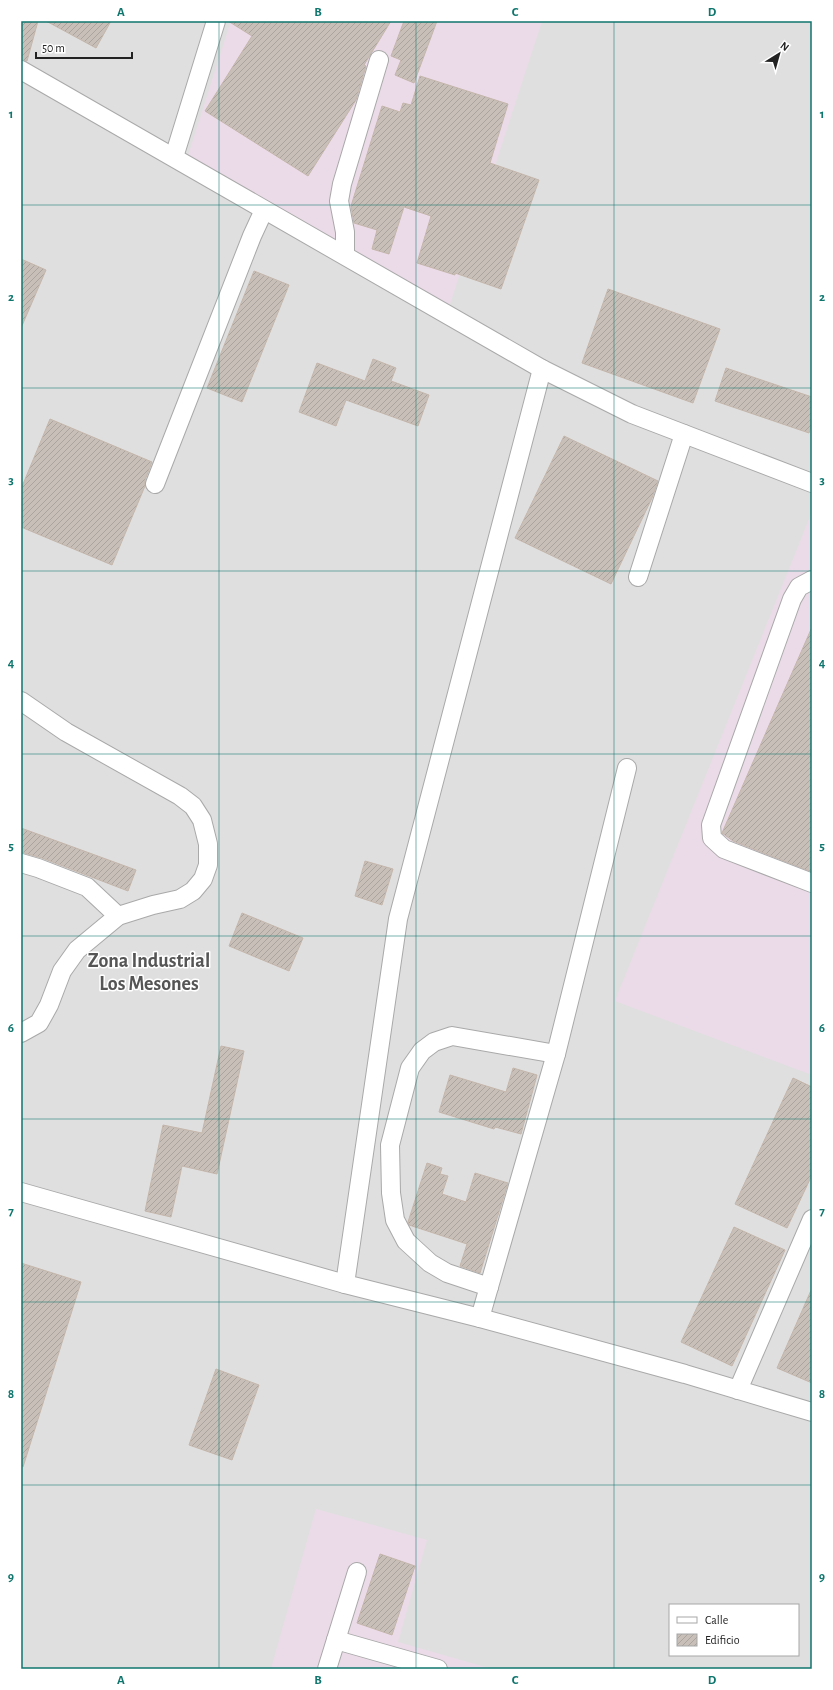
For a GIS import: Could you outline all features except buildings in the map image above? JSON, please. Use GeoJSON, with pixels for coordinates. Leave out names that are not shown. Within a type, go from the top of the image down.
{"type":"FeatureCollection","features":[{"type":"Feature","properties":{"kind":"street"},"geometry":{"type":"LineString","coordinates":[[174,157],[216,21]]}},
{"type":"Feature","properties":{"kind":"street"},"geometry":{"type":"LineString","coordinates":[[345,256],[345,232],[339,200],[342,184],[379,60]]}},
{"type":"Feature","properties":{"kind":"street"},"geometry":{"type":"LineString","coordinates":[[22,73],[174,157],[542,369],[632,414],[812,483]]}},
{"type":"Feature","properties":{"kind":"street"},"geometry":{"type":"LineString","coordinates":[[155,484],[252,236],[264,210]]}},
{"type":"Feature","properties":{"kind":"street"},"geometry":{"type":"LineString","coordinates":[[345,1284],[398,919],[542,369]]}},
{"type":"Feature","properties":{"kind":"street"},"geometry":{"type":"LineString","coordinates":[[638,577],[684,434]]}},
{"type":"Feature","properties":{"kind":"street"},"geometry":{"type":"LineString","coordinates":[[812,580],[799,587],[792,599],[710,831],[712,838],[724,849],[812,883]]}},
{"type":"Feature","properties":{"kind":"street"},"geometry":{"type":"LineString","coordinates":[[21,702],[66,732],[180,796],[193,806],[202,820],[208,844],[208,864],[202,879],[193,891],[180,899],[153,905],[118,916],[77,950],[62,971],[49,1005],[39,1023],[21,1033]]}},
{"type":"Feature","properties":{"kind":"street"},"geometry":{"type":"LineString","coordinates":[[480,1318],[556,1054],[627,768]]}},
{"type":"Feature","properties":{"kind":"street"},"geometry":{"type":"LineString","coordinates":[[21,863],[87,887],[118,916]]}},
{"type":"Feature","properties":{"kind":"street"},"geometry":{"type":"LineString","coordinates":[[489,1287],[447,1273],[430,1263],[406,1240],[395,1220],[391,1193],[390,1145],[410,1068],[422,1051],[434,1042],[452,1036],[556,1054]]}},
{"type":"Feature","properties":{"kind":"street"},"geometry":{"type":"LineString","coordinates":[[21,1192],[345,1284],[480,1318],[812,1412]]}},
{"type":"Feature","properties":{"kind":"street"},"geometry":{"type":"LineString","coordinates":[[738,1390],[812,1219]]}},
{"type":"Feature","properties":{"kind":"street"},"geometry":{"type":"LineString","coordinates":[[327,1669],[357,1572]]}},
{"type":"Feature","properties":{"kind":"street"},"geometry":{"type":"LineString","coordinates":[[336,1640],[438,1669]]}},
{"type":"Feature","properties":{"kind":"shaded area"},"geometry":{"type":"Polygon","coordinates":[[[21,21],[812,21],[812,1669],[21,1669],[21,21]]]}},
{"type":"Feature","properties":{"kind":"shaded area"},"geometry":{"type":"Polygon","coordinates":[[[231,21],[542,21],[448,310],[186,162],[231,21]]]}},
{"type":"Feature","properties":{"kind":"shaded area"},"geometry":{"type":"Polygon","coordinates":[[[812,512],[812,1075],[615,1001],[812,512]]]}},
{"type":"Feature","properties":{"kind":"shaded area"},"geometry":{"type":"Polygon","coordinates":[[[316,1509],[427,1540],[398,1642],[492,1669],[271,1669],[316,1509]]]}},
{"type":"Feature","properties":{"kind":"district","name":"Zona Industrial Los Mesones"},"geometry":{"type":"Point","coordinates":[149,972]}}]}
